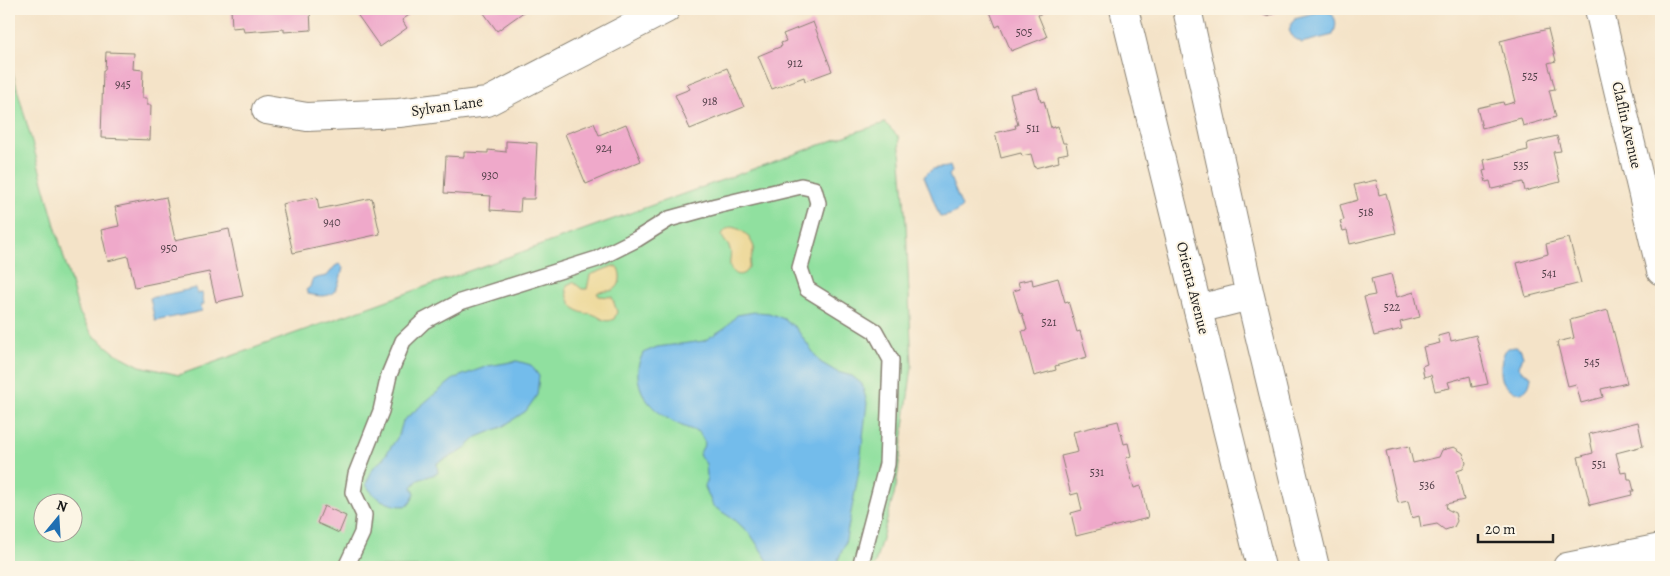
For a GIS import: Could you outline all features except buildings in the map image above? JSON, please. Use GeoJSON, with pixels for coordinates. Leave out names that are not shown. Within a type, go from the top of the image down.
{"type":"FeatureCollection","features":[{"type":"Feature","properties":{"kind":"street","name":"Sylvan Lane"},"geometry":{"type":"LineString","coordinates":[[266,110],[307,117],[399,113],[487,102],[666,9]]}},
{"type":"Feature","properties":{"kind":"street","name":"Orienta Avenue"},"geometry":{"type":"LineString","coordinates":[[1124,9],[1261,567]]}},
{"type":"Feature","properties":{"kind":"street"},"geometry":{"type":"LineString","coordinates":[[1187,9],[1250,296],[1316,567]]}},
{"type":"Feature","properties":{"kind":"street","name":"Claflin Avenue"},"geometry":{"type":"LineString","coordinates":[[1599,9],[1656,222],[1661,271]]}},
{"type":"Feature","properties":{"kind":"street"},"geometry":{"type":"LineString","coordinates":[[1198,309],[1250,296]]}},
{"type":"Feature","properties":{"kind":"street"},"geometry":{"type":"LineString","coordinates":[[1567,567],[1661,548]]}},
{"type":"Feature","properties":{"kind":"lane"},"geometry":{"type":"LineString","coordinates":[[346,567],[362,533],[364,515],[353,492],[356,474],[381,411],[389,375],[403,341],[424,321],[460,302],[597,260],[637,239],[669,219],[801,186],[814,189],[818,203],[800,268],[807,289],[876,331],[891,360],[887,464],[860,567]]}},
{"type":"Feature","properties":{"kind":"green space"},"geometry":{"type":"Polygon","coordinates":[[[9,59],[79,312],[92,334],[115,353],[140,366],[179,375],[885,123],[899,137],[906,224],[912,366],[896,487],[875,564],[872,567],[9,567],[9,59]]]}},
{"type":"Feature","properties":{"kind":"sand"},"geometry":{"type":"Polygon","coordinates":[[[731,227],[745,233],[754,247],[748,268],[741,275],[734,273],[731,269],[730,249],[722,235],[725,230],[731,227]]]}},
{"type":"Feature","properties":{"kind":"sand"},"geometry":{"type":"Polygon","coordinates":[[[613,266],[618,268],[619,271],[620,280],[618,286],[613,290],[597,293],[599,296],[612,297],[617,312],[614,319],[605,320],[576,309],[568,298],[567,285],[573,282],[582,289],[587,289],[590,275],[613,266]]]}},
{"type":"Feature","properties":{"kind":"water"},"geometry":{"type":"Polygon","coordinates":[[[1326,10],[1331,13],[1336,21],[1333,35],[1301,43],[1293,38],[1289,30],[1292,22],[1295,20],[1294,18],[1326,10]]]}},
{"type":"Feature","properties":{"kind":"water"},"geometry":{"type":"Polygon","coordinates":[[[950,166],[952,172],[949,175],[962,207],[952,214],[940,217],[924,176],[932,169],[950,166]]]}},
{"type":"Feature","properties":{"kind":"water"},"geometry":{"type":"Polygon","coordinates":[[[339,264],[343,268],[339,283],[333,292],[324,296],[308,294],[306,290],[310,287],[312,280],[327,276],[339,264]]]}},
{"type":"Feature","properties":{"kind":"water"},"geometry":{"type":"Polygon","coordinates":[[[196,288],[197,294],[202,293],[204,304],[201,305],[202,311],[155,321],[150,298],[196,288]]]}},
{"type":"Feature","properties":{"kind":"water"},"geometry":{"type":"Polygon","coordinates":[[[755,312],[769,313],[784,319],[796,328],[820,362],[837,372],[852,376],[862,384],[867,403],[859,471],[845,544],[835,567],[772,567],[751,535],[736,521],[713,506],[705,487],[707,476],[706,464],[699,455],[705,443],[699,432],[676,423],[656,410],[642,392],[638,366],[643,353],[657,347],[704,341],[726,327],[737,315],[755,312]]]}},
{"type":"Feature","properties":{"kind":"water"},"geometry":{"type":"Polygon","coordinates":[[[1516,347],[1521,350],[1523,356],[1519,367],[1531,376],[1529,386],[1521,393],[1507,387],[1501,376],[1501,365],[1505,351],[1508,348],[1516,347]]]}},
{"type":"Feature","properties":{"kind":"water"},"geometry":{"type":"Polygon","coordinates":[[[517,361],[531,365],[539,376],[537,395],[526,411],[502,427],[477,437],[462,451],[437,463],[438,473],[418,480],[412,487],[415,494],[409,505],[397,506],[384,502],[369,489],[366,484],[373,468],[383,459],[399,435],[403,421],[455,378],[488,366],[517,361]]]}}]}
